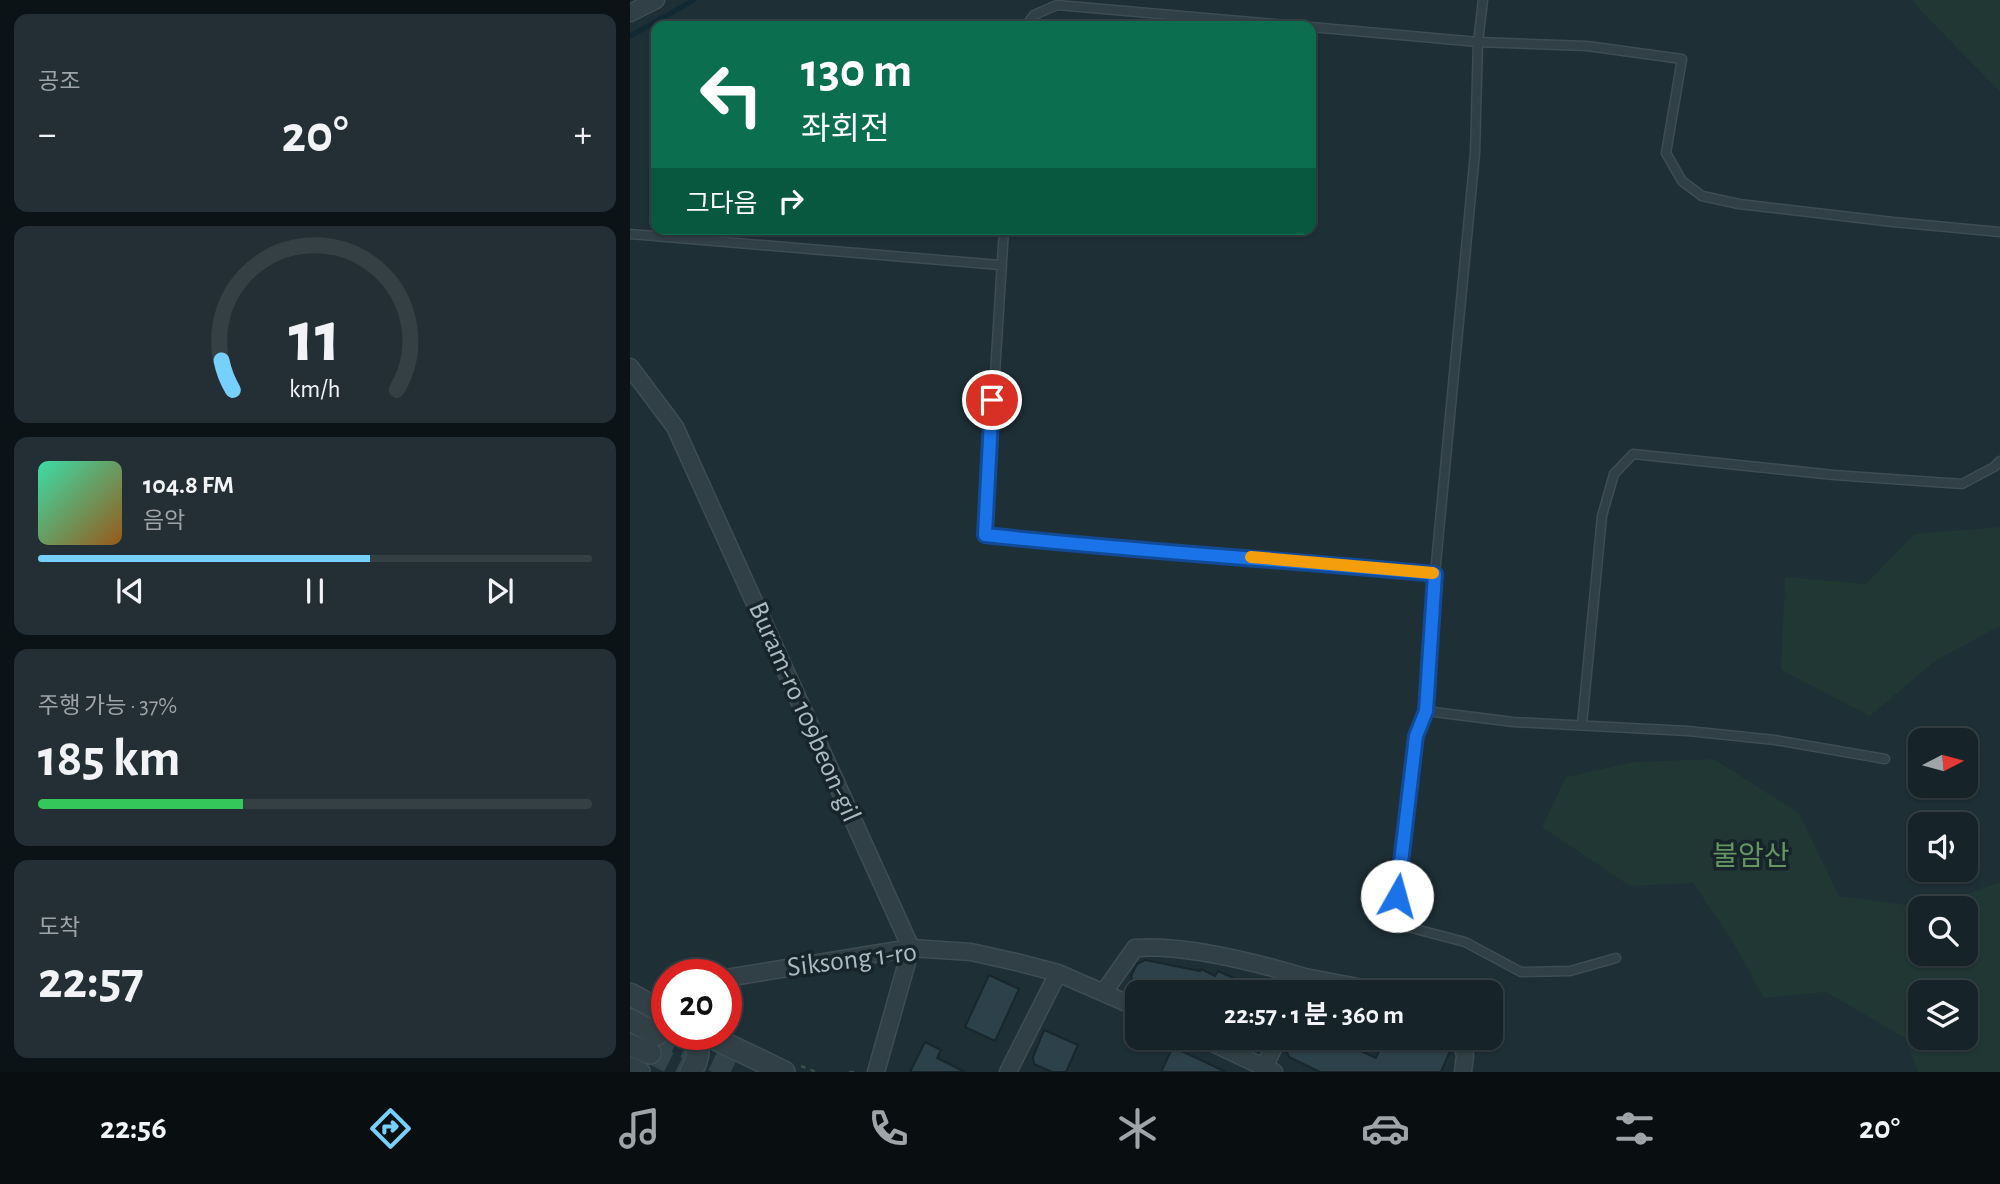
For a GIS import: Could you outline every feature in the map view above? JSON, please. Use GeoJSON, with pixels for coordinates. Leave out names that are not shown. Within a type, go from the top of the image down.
{"type":"FeatureCollection","features":[{"type":"Feature","properties":{"kind":"street"},"geometry":{"type":"LineString","coordinates":[[630,13],[656,0]]}},
{"type":"Feature","properties":{"kind":"street","name":"Buram-ro 109beon-gil"},"geometry":{"type":"LineString","coordinates":[[630,367],[675,427],[911,948]]}},
{"type":"Feature","properties":{"kind":"street"},"geometry":{"type":"LineString","coordinates":[[1104,992],[1135,948],[1154,947],[1223,957],[1321,980]]}},
{"type":"Feature","properties":{"kind":"street"},"geometry":{"type":"LineString","coordinates":[[876,1072],[911,948]]}},
{"type":"Feature","properties":{"kind":"street","name":"Siksong 1-ro"},"geometry":{"type":"LineString","coordinates":[[742,975],[911,948],[971,952],[1058,974],[1125,1002]]}},
{"type":"Feature","properties":{"kind":"street"},"geometry":{"type":"LineString","coordinates":[[1011,1071],[1058,974]]}},
{"type":"Feature","properties":{"kind":"street"},"geometry":{"type":"LineString","coordinates":[[630,994],[651,1014]]}},
{"type":"Feature","properties":{"kind":"street"},"geometry":{"type":"LineString","coordinates":[[630,1020],[651,1022]]}},
{"type":"Feature","properties":{"kind":"street"},"geometry":{"type":"LineString","coordinates":[[630,1045],[651,1030]]}},
{"type":"Feature","properties":{"kind":"street"},"geometry":{"type":"LineString","coordinates":[[742,1049],[790,1068]]}},
{"type":"Feature","properties":{"kind":"street"},"geometry":{"type":"LineString","coordinates":[[691,1072],[699,1058],[698,1050]]}},
{"type":"Feature","properties":{"kind":"street"},"geometry":{"type":"LineString","coordinates":[[1226,1050],[1267,1070],[1274,1050]]}},
{"type":"Feature","properties":{"kind":"street"},"geometry":{"type":"LineString","coordinates":[[1463,1072],[1464,1050]]}},
{"type":"Feature","properties":{"kind":"street"},"geometry":{"type":"LineString","coordinates":[[630,1068],[639,1072]]}},
{"type":"Feature","properties":{"kind":"lane"},"geometry":{"type":"LineString","coordinates":[[1483,0],[1478,43],[1475,153],[1435,574],[1426,711],[1416,736],[1397,896],[1398,914],[1404,926],[1465,942],[1521,972],[1570,971],[1616,958]]}},
{"type":"Feature","properties":{"kind":"lane"},"geometry":{"type":"LineString","coordinates":[[1030,21],[1034,15],[1057,5],[1241,21]]}},
{"type":"Feature","properties":{"kind":"lane"},"geometry":{"type":"LineString","coordinates":[[1316,27],[1478,43],[1587,46],[1682,59],[1666,153],[1682,181],[1702,196],[1752,206],[2000,232]]}},
{"type":"Feature","properties":{"kind":"lane"},"geometry":{"type":"LineString","coordinates":[[630,234],[1000,265]]}},
{"type":"Feature","properties":{"kind":"lane"},"geometry":{"type":"LineString","coordinates":[[1003,235],[985,535],[1435,574]]}},
{"type":"Feature","properties":{"kind":"lane"},"geometry":{"type":"LineString","coordinates":[[1582,725],[1602,516],[1614,474],[1633,454],[1834,475],[1962,484],[2000,461]]}},
{"type":"Feature","properties":{"kind":"lane"},"geometry":{"type":"LineString","coordinates":[[1426,711],[1513,722],[1688,731],[1775,740],[1885,759]]}},
{"type":"Feature","properties":{"kind":"path"},"geometry":{"type":"LineString","coordinates":[[790,1068],[816,1072]]}},
{"type":"Feature","properties":{"kind":"path"},"geometry":{"type":"LineString","coordinates":[[849,1072],[856,1072]]}},
{"type":"Feature","properties":{"kind":"green space"},"geometry":{"type":"Polygon","coordinates":[[[1913,0],[2000,0],[2000,92],[1920,10],[1913,0]]]}},
{"type":"Feature","properties":{"kind":"green space"},"geometry":{"type":"Polygon","coordinates":[[[2000,527],[2000,626],[1935,661],[1870,716],[1781,670],[1785,577],[1866,584],[1914,534],[2000,527]]]}},
{"type":"Feature","properties":{"kind":"green space","name":"불암산"},"geometry":{"type":"Polygon","coordinates":[[[1714,759],[1799,813],[1839,896],[1908,905],[1908,966],[1978,966],[1978,896],[1962,896],[2000,882],[2000,1072],[1918,1072],[1910,1050],[1978,1050],[1978,980],[1908,980],[1908,1046],[1905,1038],[1826,992],[1764,998],[1731,939],[1693,883],[1630,886],[1542,827],[1566,777],[1633,762],[1714,759]]]}},
{"type":"Feature","properties":{"kind":"building"},"geometry":{"type":"Polygon","coordinates":[[[1145,960],[1200,971],[1201,969],[1215,976],[1218,971],[1238,980],[1132,980],[1131,976],[1137,964],[1145,960]]]}},
{"type":"Feature","properties":{"kind":"building"},"geometry":{"type":"Polygon","coordinates":[[[989,975],[1019,989],[995,1041],[965,1027],[989,975]]]}},
{"type":"Feature","properties":{"kind":"building"},"geometry":{"type":"Polygon","coordinates":[[[1044,1030],[1078,1045],[1066,1072],[1052,1072],[1034,1064],[1033,1057],[1044,1030]]]}},
{"type":"Feature","properties":{"kind":"building"},"geometry":{"type":"Polygon","coordinates":[[[925,1042],[941,1050],[937,1058],[965,1072],[910,1072],[925,1042]]]}},
{"type":"Feature","properties":{"kind":"building"},"geometry":{"type":"Polygon","coordinates":[[[1172,1050],[1179,1050],[1226,1072],[1161,1072],[1172,1050]]]}},
{"type":"Feature","properties":{"kind":"building"},"geometry":{"type":"Polygon","coordinates":[[[1286,1050],[1358,1050],[1376,1058],[1380,1050],[1451,1050],[1441,1072],[1320,1072],[1289,1057],[1286,1050]]]}},
{"type":"Feature","properties":{"kind":"waterway"},"geometry":{"type":"LineString","coordinates":[[657,21],[694,0]]}},
{"type":"Feature","properties":{"kind":"waterway"},"geometry":{"type":"LineString","coordinates":[[630,36],[651,24]]}},
{"type":"Feature","properties":{"kind":"tunnel"},"geometry":{"type":"LineString","coordinates":[[690,1050],[736,1072]]}},
{"type":"Feature","properties":{"kind":"tunnel"},"geometry":{"type":"LineString","coordinates":[[650,1053],[688,1072]]}},
{"type":"Feature","properties":{"kind":"slow traffic"},"geometry":{"type":"LineString","coordinates":[[1251,557],[1433,573]]}},
{"type":"Feature","properties":{"kind":"route"},"geometry":{"type":"LineString","coordinates":[[992,400],[985,535],[1435,574],[1426,711],[1416,736],[1397,896]]}}]}
